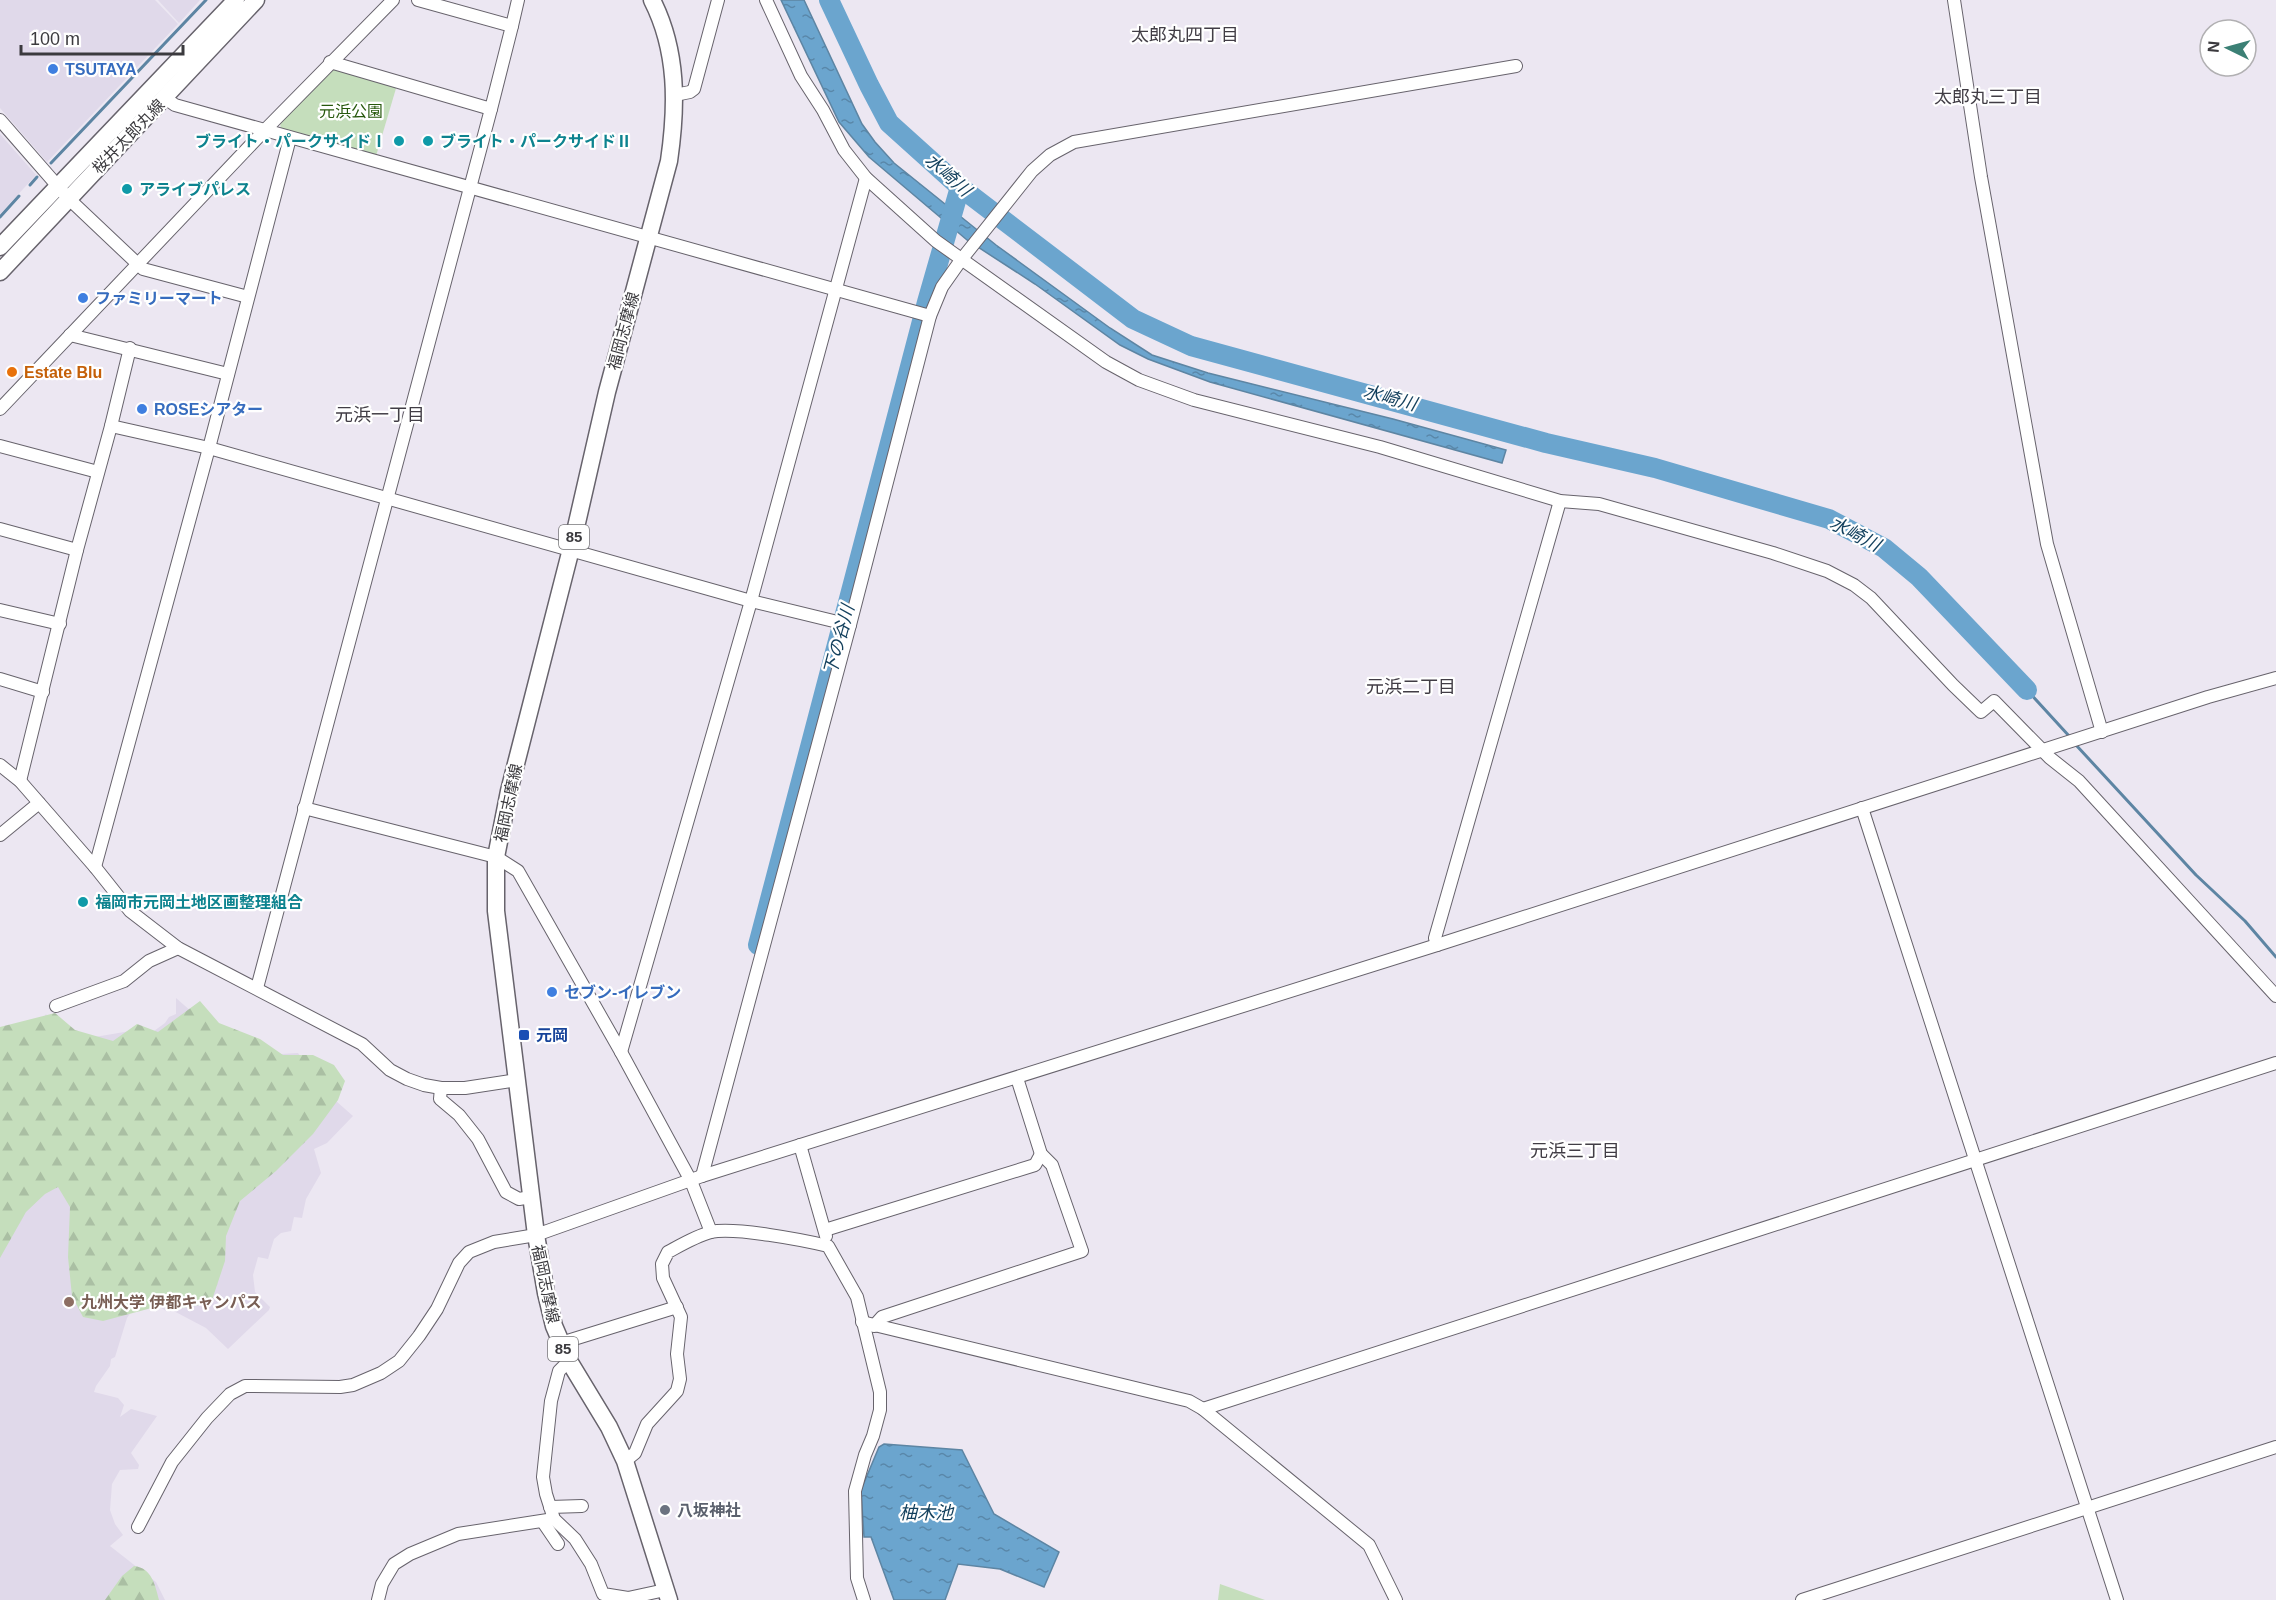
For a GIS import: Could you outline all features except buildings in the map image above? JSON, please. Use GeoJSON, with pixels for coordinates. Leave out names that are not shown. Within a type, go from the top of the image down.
{"type":"FeatureCollection","features":[{"type":"Feature","properties":{"kind":"main road","name":"桜井太郎丸線"},"geometry":{"type":"LineString","coordinates":[[0,272],[63,193],[236,0]]}},
{"type":"Feature","properties":{"kind":"main road","name":"桜井太郎丸線"},"geometry":{"type":"LineString","coordinates":[[0,247],[63,193],[165,98],[256,0]]}},
{"type":"Feature","properties":{"kind":"main road","name":"福岡志摩線"},"geometry":{"type":"LineString","coordinates":[[652,0],[660,16],[672,57],[675,94],[669,161],[607,392],[572,549],[508,791],[496,857],[496,911],[531,1197],[546,1293],[561,1343],[569,1361],[609,1427],[625,1461],[667,1595]]}},
{"type":"Feature","properties":{"kind":"street"},"geometry":{"type":"LineString","coordinates":[[0,409],[330,62],[393,0]]}},
{"type":"Feature","properties":{"kind":"street"},"geometry":{"type":"LineString","coordinates":[[418,0],[513,26]]}},
{"type":"Feature","properties":{"kind":"street"},"geometry":{"type":"LineString","coordinates":[[257,988],[471,187],[518,0]]}},
{"type":"Feature","properties":{"kind":"street"},"geometry":{"type":"LineString","coordinates":[[675,94],[690,93],[694,89],[718,0]]}},
{"type":"Feature","properties":{"kind":"street"},"geometry":{"type":"LineString","coordinates":[[765,0],[801,76],[823,110],[844,150],[866,178],[936,241],[963,257],[1106,362],[1148,383],[1194,400],[1380,447],[1560,501],[1599,504],[1743,544],[1827,571],[1845,580],[1871,598],[1892,618],[1981,712],[1994,701],[2016,725],[2079,781],[2276,996]]}},
{"type":"Feature","properties":{"kind":"street"},"geometry":{"type":"LineString","coordinates":[[1954,0],[1981,177],[2047,544],[2102,732]]}},
{"type":"Feature","properties":{"kind":"street"},"geometry":{"type":"LineString","coordinates":[[330,62],[491,109]]}},
{"type":"Feature","properties":{"kind":"street"},"geometry":{"type":"LineString","coordinates":[[696,1178],[850,625],[925,315],[963,257],[1032,171],[1050,155],[1074,142],[1516,66]]}},
{"type":"Feature","properties":{"kind":"street"},"geometry":{"type":"LineString","coordinates":[[165,98],[175,105],[264,131],[837,288],[925,315]]}},
{"type":"Feature","properties":{"kind":"street"},"geometry":{"type":"LineString","coordinates":[[0,120],[63,193],[142,269],[248,297]]}},
{"type":"Feature","properties":{"kind":"street"},"geometry":{"type":"LineString","coordinates":[[95,867],[209,448],[290,138]]}},
{"type":"Feature","properties":{"kind":"street"},"geometry":{"type":"LineString","coordinates":[[621,1052],[751,601],[866,178]]}},
{"type":"Feature","properties":{"kind":"street"},"geometry":{"type":"LineString","coordinates":[[70,335],[228,374]]}},
{"type":"Feature","properties":{"kind":"street"},"geometry":{"type":"LineString","coordinates":[[20,782],[130,348]]}},
{"type":"Feature","properties":{"kind":"street"},"geometry":{"type":"LineString","coordinates":[[111,426],[209,448],[751,601],[850,625]]}},
{"type":"Feature","properties":{"kind":"street"},"geometry":{"type":"LineString","coordinates":[[0,446],[98,472]]}},
{"type":"Feature","properties":{"kind":"street"},"geometry":{"type":"LineString","coordinates":[[1437,945],[1435,938],[1560,501]]}},
{"type":"Feature","properties":{"kind":"street"},"geometry":{"type":"LineString","coordinates":[[0,530],[77,550]]}},
{"type":"Feature","properties":{"kind":"street"},"geometry":{"type":"LineString","coordinates":[[0,610],[60,624]]}},
{"type":"Feature","properties":{"kind":"street"},"geometry":{"type":"LineString","coordinates":[[138,1527],[172,1462],[207,1418],[230,1394],[245,1386],[340,1387],[353,1385],[381,1373],[399,1361],[419,1336],[437,1309],[459,1263],[469,1252],[494,1242],[536,1235],[696,1178],[2276,678]]}},
{"type":"Feature","properties":{"kind":"street"},"geometry":{"type":"LineString","coordinates":[[0,679],[43,692]]}},
{"type":"Feature","properties":{"kind":"street"},"geometry":{"type":"LineString","coordinates":[[0,765],[39,803],[130,911],[178,948],[362,1044],[390,1070],[424,1086],[465,1088],[517,1080]]}},
{"type":"Feature","properties":{"kind":"street"},"geometry":{"type":"LineString","coordinates":[[0,835],[39,803]]}},
{"type":"Feature","properties":{"kind":"street"},"geometry":{"type":"LineString","coordinates":[[304,808],[496,857],[518,871],[696,1178],[711,1232]]}},
{"type":"Feature","properties":{"kind":"street"},"geometry":{"type":"LineString","coordinates":[[1862,808],[2117,1600]]}},
{"type":"Feature","properties":{"kind":"street"},"geometry":{"type":"LineString","coordinates":[[56,1006],[124,981],[149,961],[178,948]]}},
{"type":"Feature","properties":{"kind":"street"},"geometry":{"type":"LineString","coordinates":[[1203,1409],[1551,1294],[1976,1161],[2276,1063]]}},
{"type":"Feature","properties":{"kind":"street"},"geometry":{"type":"LineString","coordinates":[[868,1324],[882,1317],[1082,1251],[1052,1165],[1041,1154],[1017,1078]]}},
{"type":"Feature","properties":{"kind":"street"},"geometry":{"type":"LineString","coordinates":[[441,1088],[440,1099],[459,1115],[478,1138],[506,1192],[519,1199],[531,1197]]}},
{"type":"Feature","properties":{"kind":"street"},"geometry":{"type":"LineString","coordinates":[[800,1145],[828,1246],[857,1297],[868,1324],[880,1392],[880,1410],[855,1491],[857,1578],[864,1600]]}},
{"type":"Feature","properties":{"kind":"street"},"geometry":{"type":"LineString","coordinates":[[825,1230],[1035,1165],[1041,1154]]}},
{"type":"Feature","properties":{"kind":"street"},"geometry":{"type":"LineString","coordinates":[[625,1461],[635,1453],[647,1424],[677,1391],[680,1379],[677,1354],[681,1317],[663,1278],[662,1264],[668,1252],[711,1232],[728,1231],[804,1240],[828,1246]]}},
{"type":"Feature","properties":{"kind":"street"},"geometry":{"type":"LineString","coordinates":[[561,1343],[676,1307]]}},
{"type":"Feature","properties":{"kind":"street"},"geometry":{"type":"LineString","coordinates":[[868,1324],[1189,1401],[1203,1409],[1369,1545],[1396,1600]]}},
{"type":"Feature","properties":{"kind":"street"},"geometry":{"type":"LineString","coordinates":[[558,1544],[549,1516],[543,1477],[546,1429],[551,1401],[559,1371],[569,1361]]}},
{"type":"Feature","properties":{"kind":"street"},"geometry":{"type":"LineString","coordinates":[[1802,1600],[2276,1447]]}},
{"type":"Feature","properties":{"kind":"street"},"geometry":{"type":"LineString","coordinates":[[378,1600],[382,1584],[394,1564],[410,1554],[458,1534],[549,1516],[582,1506]]}},
{"type":"Feature","properties":{"kind":"street"},"geometry":{"type":"LineString","coordinates":[[549,1516],[574,1539],[591,1564],[600,1597],[628,1598],[667,1595]]}},
{"type":"Feature","properties":{"kind":"shaded area"},"geometry":{"type":"Polygon","coordinates":[[[0,0],[155,0],[178,24],[47,162],[0,108],[0,0]]]}},
{"type":"Feature","properties":{"kind":"shaded area"},"geometry":{"type":"Polygon","coordinates":[[[158,0],[200,0],[179,23],[158,0]]]}},
{"type":"Feature","properties":{"kind":"shaded area"},"geometry":{"type":"Polygon","coordinates":[[[0,134],[36,175],[0,214],[0,134]]]}},
{"type":"Feature","properties":{"kind":"shaded area","name":"九州大学 伊都キャンパス"},"geometry":{"type":"Polygon","coordinates":[[[176,998],[263,1063],[281,1054],[298,1053],[301,1057],[294,1064],[353,1116],[327,1143],[314,1149],[321,1173],[306,1199],[302,1218],[294,1217],[291,1231],[281,1233],[274,1239],[268,1259],[258,1257],[253,1275],[255,1292],[270,1307],[269,1310],[228,1349],[206,1328],[168,1308],[166,1311],[142,1296],[127,1318],[115,1357],[111,1359],[110,1366],[96,1386],[94,1392],[118,1398],[124,1405],[120,1417],[131,1409],[157,1416],[131,1453],[139,1465],[138,1469],[120,1470],[112,1484],[110,1510],[115,1524],[123,1535],[110,1546],[156,1582],[165,1600],[0,1600],[0,1086],[46,1014],[58,1035],[83,1039],[142,1029],[154,1031],[169,1017],[176,1014],[176,998]]]}},
{"type":"Feature","properties":{"kind":"green space","name":"元浜公園"},"geometry":{"type":"Polygon","coordinates":[[[330,69],[397,85],[376,156],[281,131],[280,122],[330,69]]]}},
{"type":"Feature","properties":{"kind":"green space"},"geometry":{"type":"Polygon","coordinates":[[[200,1001],[219,1023],[260,1039],[283,1055],[313,1055],[334,1065],[345,1081],[338,1100],[313,1134],[276,1171],[240,1201],[226,1236],[225,1261],[211,1303],[182,1308],[159,1306],[103,1321],[83,1317],[72,1296],[68,1257],[70,1207],[58,1187],[45,1194],[26,1212],[0,1258],[0,1027],[55,1013],[75,1030],[113,1041],[137,1024],[158,1032],[200,1001]]]}},
{"type":"Feature","properties":{"kind":"green space"},"geometry":{"type":"Polygon","coordinates":[[[134,1566],[140,1567],[149,1574],[159,1600],[105,1600],[122,1576],[134,1566]]]}},
{"type":"Feature","properties":{"kind":"green space"},"geometry":{"type":"Polygon","coordinates":[[[1220,1584],[1265,1600],[1218,1600],[1220,1584]]]}},
{"type":"Feature","properties":{"kind":"water"},"geometry":{"type":"Polygon","coordinates":[[[781,0],[804,0],[862,124],[894,163],[996,245],[1110,328],[1152,355],[1208,373],[1506,450],[1502,463],[1210,382],[1148,359],[1120,345],[1035,284],[967,240],[869,157],[839,122],[781,0]]]}},
{"type":"Feature","properties":{"kind":"water","name":"柚木池"},"geometry":{"type":"Polygon","coordinates":[[[884,1444],[962,1450],[994,1514],[1059,1552],[1044,1587],[1000,1569],[958,1564],[945,1600],[894,1600],[871,1537],[864,1537],[861,1490],[879,1447],[884,1444]]]}},
{"type":"Feature","properties":{"kind":"waterway"},"geometry":{"type":"LineString","coordinates":[[51,163],[206,0]]}},
{"type":"Feature","properties":{"kind":"waterway","name":"水崎川"},"geometry":{"type":"LineString","coordinates":[[829,0],[889,123],[960,187],[1133,319],[1191,346],[1546,443],[1655,468],[1829,519],[1884,548],[1919,577],[2027,690]]}},
{"type":"Feature","properties":{"kind":"waterway"},"geometry":{"type":"LineString","coordinates":[[30,185],[37,177]]}},
{"type":"Feature","properties":{"kind":"waterway","name":"下の谷川"},"geometry":{"type":"LineString","coordinates":[[758,945],[927,302],[960,187]]}},
{"type":"Feature","properties":{"kind":"waterway"},"geometry":{"type":"LineString","coordinates":[[0,217],[19,196]]}},
{"type":"Feature","properties":{"kind":"waterway"},"geometry":{"type":"LineString","coordinates":[[2027,690],[2070,737]]}},
{"type":"Feature","properties":{"kind":"waterway"},"geometry":{"type":"LineString","coordinates":[[2076,745],[2196,875],[2245,921],[2276,957]]}},
{"type":"Feature","properties":{"kind":"place","name":"TSUTAYA"},"geometry":{"type":"Point","coordinates":[53,69]}},
{"type":"Feature","properties":{"kind":"place","name":"ブライト・パークサイドⅠ"},"geometry":{"type":"Point","coordinates":[399,141]}},
{"type":"Feature","properties":{"kind":"place","name":"ブライト・パークサイドⅡ"},"geometry":{"type":"Point","coordinates":[428,141]}},
{"type":"Feature","properties":{"kind":"place","name":"アライブパレス"},"geometry":{"type":"Point","coordinates":[127,189]}},
{"type":"Feature","properties":{"kind":"place","name":"ファミリーマート"},"geometry":{"type":"Point","coordinates":[83,298]}},
{"type":"Feature","properties":{"kind":"place","name":"Estate Blu"},"geometry":{"type":"Point","coordinates":[12,372]}},
{"type":"Feature","properties":{"kind":"place","name":"ROSEシアター"},"geometry":{"type":"Point","coordinates":[142,409]}},
{"type":"Feature","properties":{"kind":"place","name":"福岡市元岡土地区画整理組合"},"geometry":{"type":"Point","coordinates":[83,902]}},
{"type":"Feature","properties":{"kind":"place","name":"セブン-イレブン"},"geometry":{"type":"Point","coordinates":[552,992]}},
{"type":"Feature","properties":{"kind":"place","name":"元岡"},"geometry":{"type":"Point","coordinates":[524,1035]}},
{"type":"Feature","properties":{"kind":"place","name":"九州大学 伊都キャンパス"},"geometry":{"type":"Point","coordinates":[69,1302]}},
{"type":"Feature","properties":{"kind":"place","name":"八坂神社"},"geometry":{"type":"Point","coordinates":[665,1510]}},
{"type":"Feature","properties":{"kind":"district","name":"太郎丸四丁目"},"geometry":{"type":"Point","coordinates":[1185,35]}},
{"type":"Feature","properties":{"kind":"district","name":"太郎丸三丁目"},"geometry":{"type":"Point","coordinates":[1988,97]}},
{"type":"Feature","properties":{"kind":"district","name":"元浜一丁目"},"geometry":{"type":"Point","coordinates":[380,415]}},
{"type":"Feature","properties":{"kind":"district","name":"元浜二丁目"},"geometry":{"type":"Point","coordinates":[1411,687]}},
{"type":"Feature","properties":{"kind":"district","name":"元浜三丁目"},"geometry":{"type":"Point","coordinates":[1575,1151]}}]}
